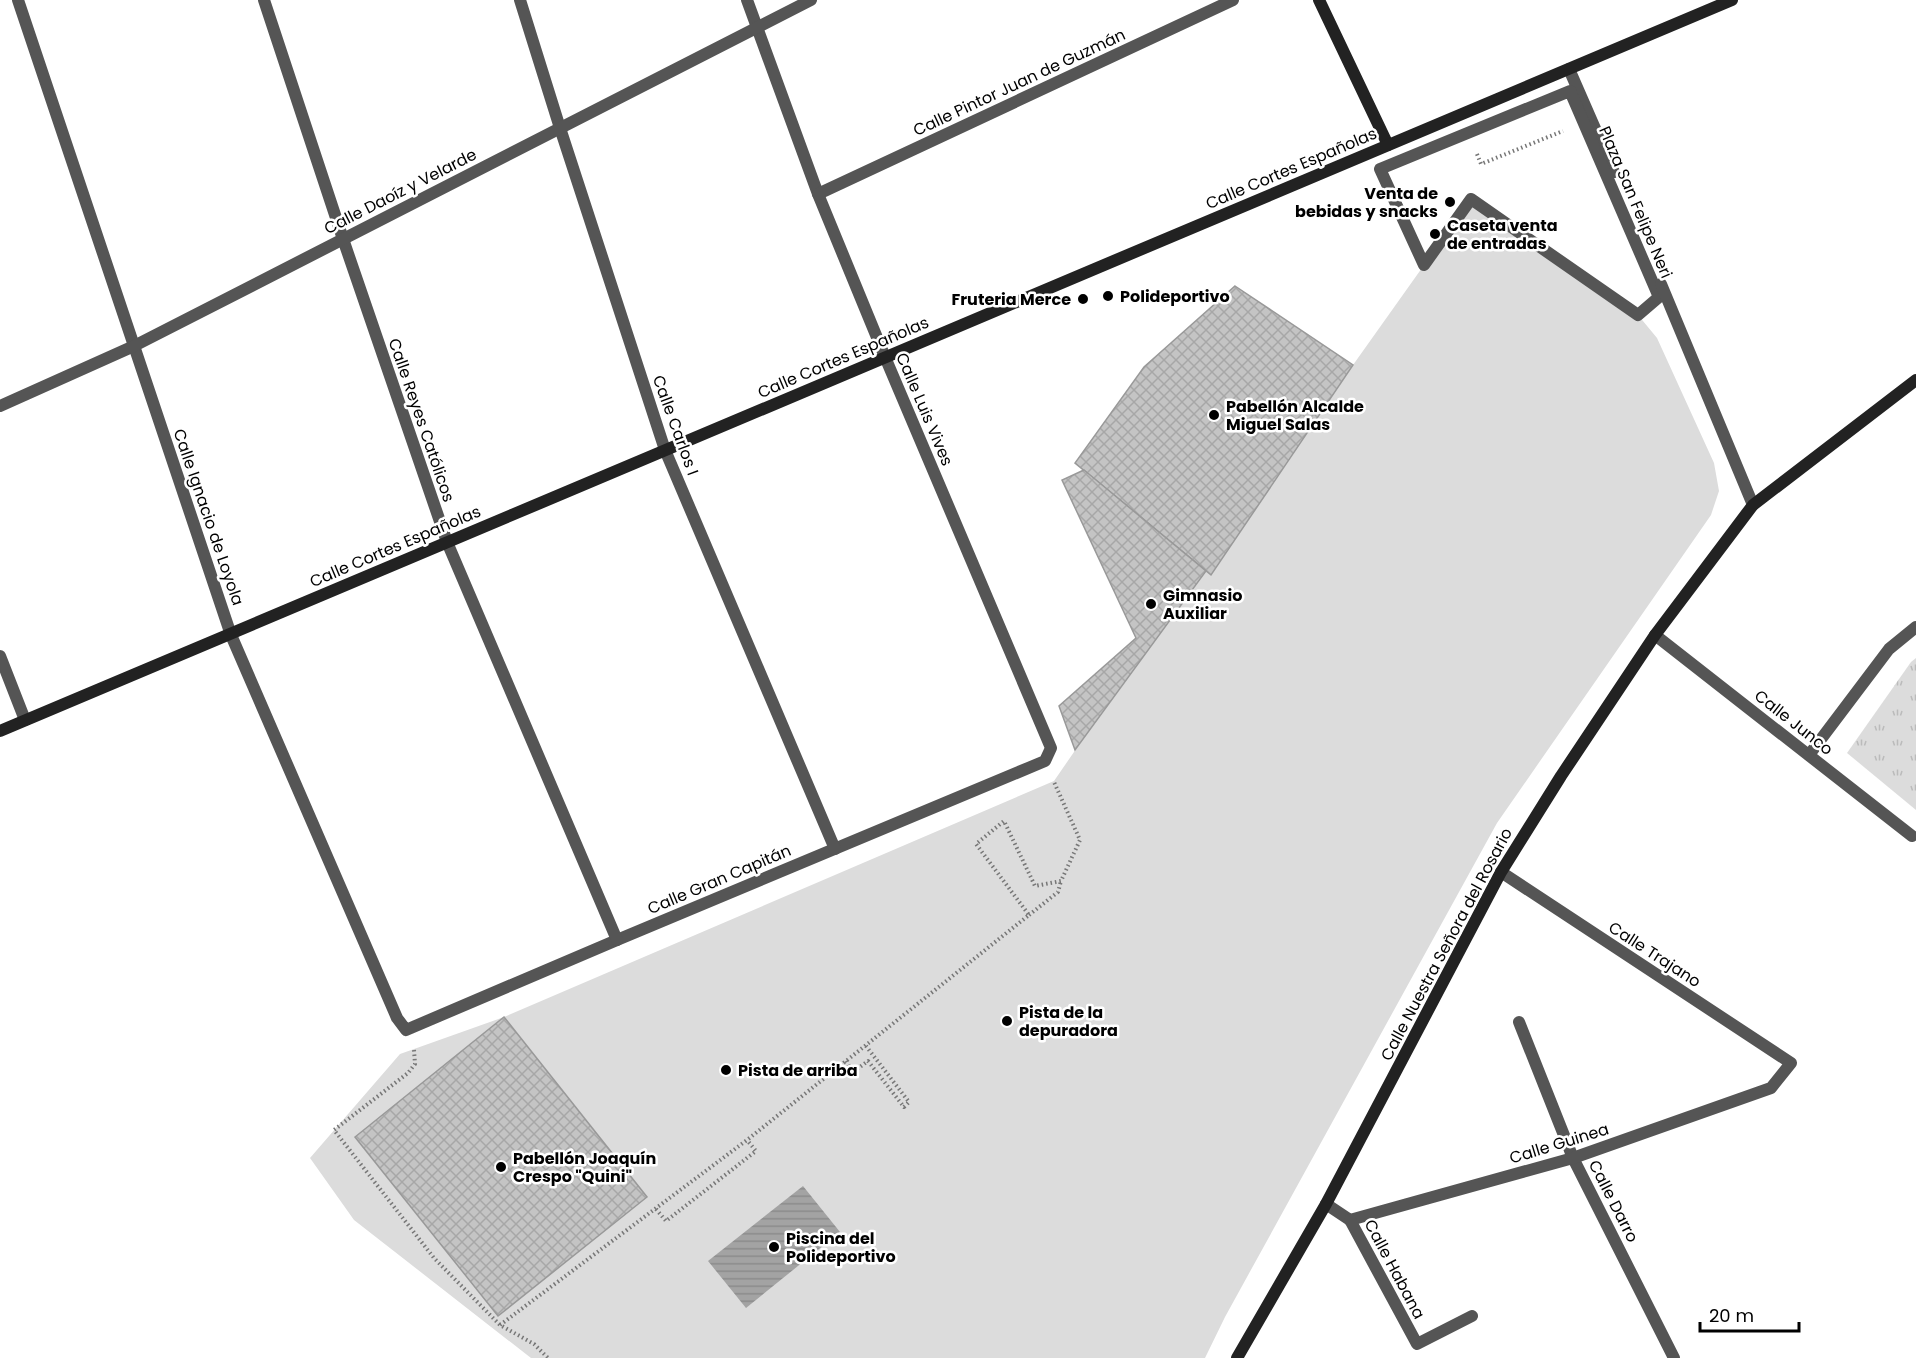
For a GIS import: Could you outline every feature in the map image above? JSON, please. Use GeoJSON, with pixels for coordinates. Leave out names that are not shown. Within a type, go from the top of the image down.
{"type":"FeatureCollection","features":[{"type":"Feature","properties":{"kind":"street","name":"Calle Ignacio de Loyola"},"geometry":{"type":"LineString","coordinates":[[18,0],[231,635],[397,1018],[406,1030]]}},
{"type":"Feature","properties":{"kind":"street","name":"Calle Reyes Católicos"},"geometry":{"type":"LineString","coordinates":[[264,0],[447,542],[617,939]]}},
{"type":"Feature","properties":{"kind":"street","name":"Calle Carlos I"},"geometry":{"type":"LineString","coordinates":[[520,0],[665,450],[835,849]]}},
{"type":"Feature","properties":{"kind":"street","name":"Calle Luis Vives"},"geometry":{"type":"LineString","coordinates":[[747,0],[818,194],[1051,748],[1045,761]]}},
{"type":"Feature","properties":{"kind":"street","name":"Calle Daoíz y Velarde"},"geometry":{"type":"LineString","coordinates":[[0,406],[134,346],[812,0]]}},
{"type":"Feature","properties":{"kind":"street","name":"Calle Pintor Juan de Guzmán"},"geometry":{"type":"LineString","coordinates":[[818,194],[1233,0]]}},
{"type":"Feature","properties":{"kind":"street"},"geometry":{"type":"LineString","coordinates":[[1319,0],[1388,145]]}},
{"type":"Feature","properties":{"kind":"street","name":"Calle Cortes Españolas"},"geometry":{"type":"LineString","coordinates":[[0,731],[1732,0]]}},
{"type":"Feature","properties":{"kind":"street","name":"Plaza San Felipe Neri"},"geometry":{"type":"LineString","coordinates":[[1569,69],[1753,505]]}},
{"type":"Feature","properties":{"kind":"street","name":"Plaza San Felipe Neri"},"geometry":{"type":"LineString","coordinates":[[1570,91],[1584,122],[1659,297],[1638,315],[1471,199],[1424,265],[1380,169],[1570,91]]}},
{"type":"Feature","properties":{"kind":"street","name":"Calle Nuestra Señora del Rosario"},"geometry":{"type":"LineString","coordinates":[[1237,1358],[1326,1204],[1501,872],[1561,776],[1655,635],[1753,505],[1916,380]]}},
{"type":"Feature","properties":{"kind":"street"},"geometry":{"type":"LineString","coordinates":[[1809,755],[1889,649],[1916,627]]}},
{"type":"Feature","properties":{"kind":"street","name":"Calle Junco"},"geometry":{"type":"LineString","coordinates":[[1655,635],[1912,836]]}},
{"type":"Feature","properties":{"kind":"street"},"geometry":{"type":"LineString","coordinates":[[0,656],[25,720]]}},
{"type":"Feature","properties":{"kind":"street","name":"Calle Gran Capitán"},"geometry":{"type":"LineString","coordinates":[[406,1030],[617,939],[1045,761]]}},
{"type":"Feature","properties":{"kind":"street","name":"Calle Trajano"},"geometry":{"type":"LineString","coordinates":[[1501,872],[1791,1063]]}},
{"type":"Feature","properties":{"kind":"street","name":"Calle Darro"},"geometry":{"type":"LineString","coordinates":[[1520,1022],[1573,1158],[1674,1358]]}},
{"type":"Feature","properties":{"kind":"street","name":"Calle Guinea"},"geometry":{"type":"LineString","coordinates":[[1350,1220],[1573,1158],[1771,1088],[1791,1063]]}},
{"type":"Feature","properties":{"kind":"street"},"geometry":{"type":"LineString","coordinates":[[1326,1204],[1350,1220]]}},
{"type":"Feature","properties":{"kind":"street","name":"Calle Habana"},"geometry":{"type":"LineString","coordinates":[[1350,1220],[1417,1344],[1472,1317]]}},
{"type":"Feature","properties":{"kind":"path"},"geometry":{"type":"LineString","coordinates":[[1468,133],[1481,164],[1584,122]]}},
{"type":"Feature","properties":{"kind":"path"},"geometry":{"type":"LineString","coordinates":[[500,1325],[747,1140],[1058,892],[1080,840],[1053,781]]}},
{"type":"Feature","properties":{"kind":"path"},"geometry":{"type":"LineString","coordinates":[[1029,915],[976,844],[1004,821],[1035,886],[1061,881]]}},
{"type":"Feature","properties":{"kind":"path"},"geometry":{"type":"LineString","coordinates":[[406,1030],[414,1049],[415,1064],[408,1073],[334,1130],[434,1258],[500,1325],[534,1344],[548,1358]]}},
{"type":"Feature","properties":{"kind":"path"},"geometry":{"type":"LineString","coordinates":[[846,1061],[853,1072],[868,1060],[904,1107],[909,1102],[866,1046]]}},
{"type":"Feature","properties":{"kind":"path"},"geometry":{"type":"LineString","coordinates":[[656,1209],[666,1221],[756,1151],[747,1140]]}},
{"type":"Feature","properties":{"kind":"green space"},"geometry":{"type":"Polygon","coordinates":[[[1471,199],[1638,315],[1657,338],[1714,463],[1719,491],[1711,515],[1497,823],[1225,1317],[1205,1358],[531,1358],[354,1220],[310,1158],[400,1054],[504,1017],[1054,781],[1198,572],[1075,463],[1144,367],[1235,286],[1353,365],[1471,199]]]}},
{"type":"Feature","properties":{"kind":"green space"},"geometry":{"type":"Polygon","coordinates":[[[1916,658],[1916,810],[1847,753],[1916,658]]]}},
{"type":"Feature","properties":{"kind":"shaded area","name":"Piscina del Polideportivo"},"geometry":{"type":"Polygon","coordinates":[[[803,1186],[840,1232],[746,1308],[708,1261],[803,1186]]]}},
{"type":"Feature","properties":{"kind":"building","name":"Pabellón Alcalde Miguel Salas"},"geometry":{"type":"Polygon","coordinates":[[[1235,286],[1353,365],[1211,575],[1075,463],[1144,367],[1235,286]]]}},
{"type":"Feature","properties":{"kind":"building","name":"Gimnasio Auxiliar"},"geometry":{"type":"Polygon","coordinates":[[[1084,470],[1206,571],[1075,750],[1059,706],[1136,638],[1062,480],[1084,470]]]}},
{"type":"Feature","properties":{"kind":"building","name":"Pabellón Joaquín Crespo \"Quini\""},"geometry":{"type":"Polygon","coordinates":[[[504,1017],[647,1197],[498,1316],[355,1137],[504,1017]]]}},
{"type":"Feature","properties":{"kind":"place","name":"Venta de bebidas y snacks"},"geometry":{"type":"Point","coordinates":[1450,202]}},
{"type":"Feature","properties":{"kind":"place","name":"Caseta venta de entradas"},"geometry":{"type":"Point","coordinates":[1435,234]}},
{"type":"Feature","properties":{"kind":"place","name":"Polideportivo"},"geometry":{"type":"Point","coordinates":[1108,296]}},
{"type":"Feature","properties":{"kind":"place","name":"Fruteria Merce"},"geometry":{"type":"Point","coordinates":[1083,299]}},
{"type":"Feature","properties":{"kind":"place","name":"Pabellón Alcalde Miguel Salas"},"geometry":{"type":"Point","coordinates":[1214,415]}},
{"type":"Feature","properties":{"kind":"place","name":"Gimnasio Auxiliar"},"geometry":{"type":"Point","coordinates":[1151,604]}},
{"type":"Feature","properties":{"kind":"place","name":"Pista de la depuradora"},"geometry":{"type":"Point","coordinates":[1007,1021]}},
{"type":"Feature","properties":{"kind":"place","name":"Pista de arriba"},"geometry":{"type":"Point","coordinates":[726,1070]}},
{"type":"Feature","properties":{"kind":"place","name":"Pabellón Joaquín Crespo \"Quini\""},"geometry":{"type":"Point","coordinates":[501,1167]}},
{"type":"Feature","properties":{"kind":"place","name":"Piscina del Polideportivo"},"geometry":{"type":"Point","coordinates":[774,1247]}}]}
